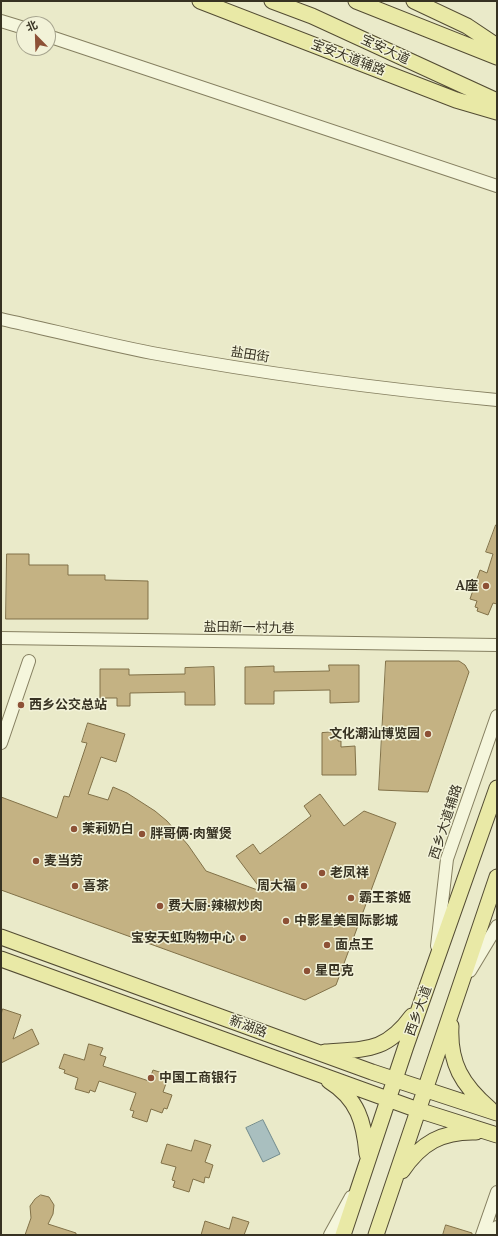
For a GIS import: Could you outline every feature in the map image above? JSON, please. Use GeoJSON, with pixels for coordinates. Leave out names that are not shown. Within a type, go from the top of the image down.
{"type":"FeatureCollection","features":[{"type":"Feature","properties":{"kind":"main road","name":"宝安大道辅路"},"geometry":{"type":"LineString","coordinates":[[200,1],[456,100],[497,112]]}},
{"type":"Feature","properties":{"kind":"main road","name":"宝安大道"},"geometry":{"type":"LineString","coordinates":[[272,1],[312,16],[497,101]]}},
{"type":"Feature","properties":{"kind":"main road"},"geometry":{"type":"LineString","coordinates":[[356,1],[497,57]]}},
{"type":"Feature","properties":{"kind":"main road"},"geometry":{"type":"LineString","coordinates":[[414,1],[467,26],[497,46]]}},
{"type":"Feature","properties":{"kind":"main road","name":"西乡大道"},"geometry":{"type":"LineString","coordinates":[[343,1235],[388,1100],[497,788]]}},
{"type":"Feature","properties":{"kind":"main road"},"geometry":{"type":"LineString","coordinates":[[376,1234],[497,877]]}},
{"type":"Feature","properties":{"kind":"main road","name":"新湖路"},"geometry":{"type":"LineString","coordinates":[[1,937],[395,1080],[495,1112]]}},
{"type":"Feature","properties":{"kind":"main road","name":"新湖路"},"geometry":{"type":"LineString","coordinates":[[1,959],[388,1100],[494,1134]]}},
{"type":"Feature","properties":{"kind":"main road"},"geometry":{"type":"LineString","coordinates":[[319,1053],[364,1050],[383,1044],[400,1032],[422,1002]]}},
{"type":"Feature","properties":{"kind":"main road"},"geometry":{"type":"LineString","coordinates":[[453,1007],[450,1041],[452,1054],[458,1071],[469,1090],[495,1112]]}},
{"type":"Feature","properties":{"kind":"main road"},"geometry":{"type":"LineString","coordinates":[[314,1073],[332,1083],[344,1093],[358,1110],[363,1121],[365,1168]]}},
{"type":"Feature","properties":{"kind":"main road"},"geometry":{"type":"LineString","coordinates":[[393,1183],[413,1155],[434,1140],[457,1133],[494,1134]]}},
{"type":"Feature","properties":{"kind":"street"},"geometry":{"type":"LineString","coordinates":[[1,21],[16,26]]}},
{"type":"Feature","properties":{"kind":"street"},"geometry":{"type":"LineString","coordinates":[[56,39],[497,186]]}},
{"type":"Feature","properties":{"kind":"street","name":"盐田街"},"geometry":{"type":"LineString","coordinates":[[1,319],[150,352],[243,368],[402,391],[497,400]]}},
{"type":"Feature","properties":{"kind":"street","name":"盐田新一村九巷"},"geometry":{"type":"LineString","coordinates":[[1,638],[497,645]]}},
{"type":"Feature","properties":{"kind":"street"},"geometry":{"type":"LineString","coordinates":[[1,743],[29,661]]}},
{"type":"Feature","properties":{"kind":"street","name":"西乡大道辅路"},"geometry":{"type":"LineString","coordinates":[[435,965],[447,859],[497,716]]}},
{"type":"Feature","properties":{"kind":"street"},"geometry":{"type":"LineString","coordinates":[[460,987],[497,926]]}},
{"type":"Feature","properties":{"kind":"street"},"geometry":{"type":"LineString","coordinates":[[330,1235],[365,1168]]}},
{"type":"Feature","properties":{"kind":"street"},"geometry":{"type":"LineString","coordinates":[[482,1235],[497,1192]]}},
{"type":"Feature","properties":{"kind":"street"},"geometry":{"type":"LineString","coordinates":[[494,1235],[497,1227]]}},
{"type":"Feature","properties":{"kind":"shaded area"},"geometry":{"type":"Polygon","coordinates":[[[263,1120],[280,1154],[263,1162],[246,1128],[263,1120]]]}},
{"type":"Feature","properties":{"kind":"building","name":"A座"},"geometry":{"type":"Polygon","coordinates":[[[496,525],[497,604],[493,603],[488,615],[477,611],[478,608],[475,607],[477,601],[470,599],[480,570],[487,573],[493,554],[486,552],[496,525]]]}},
{"type":"Feature","properties":{"kind":"building"},"geometry":{"type":"Polygon","coordinates":[[[7,554],[29,554],[29,565],[68,565],[68,575],[105,575],[105,580],[148,581],[148,619],[6,619],[7,554]]]}},
{"type":"Feature","properties":{"kind":"building"},"geometry":{"type":"Polygon","coordinates":[[[386,661],[459,661],[465,665],[469,672],[428,792],[379,790],[386,661]]]}},
{"type":"Feature","properties":{"kind":"building"},"geometry":{"type":"Polygon","coordinates":[[[329,665],[359,665],[359,702],[330,703],[330,690],[274,691],[274,704],[245,704],[245,667],[274,666],[274,672],[329,671],[329,665]]]}},
{"type":"Feature","properties":{"kind":"building"},"geometry":{"type":"Polygon","coordinates":[[[214,667],[215,705],[185,705],[185,692],[130,693],[130,706],[117,706],[117,698],[100,698],[100,669],[129,669],[129,675],[185,674],[185,668],[214,667]]]}},
{"type":"Feature","properties":{"kind":"building","name":"宝安天虹购物中心"},"geometry":{"type":"Polygon","coordinates":[[[88,723],[125,734],[116,762],[101,757],[88,794],[108,800],[113,787],[127,793],[155,811],[167,821],[188,845],[206,871],[263,892],[236,856],[253,844],[260,854],[286,835],[311,816],[304,806],[320,794],[344,826],[364,811],[396,823],[336,985],[305,1000],[1,890],[1,797],[57,818],[64,796],[69,797],[87,743],[82,742],[88,723]]]}},
{"type":"Feature","properties":{"kind":"building"},"geometry":{"type":"Polygon","coordinates":[[[337,732],[338,741],[341,741],[341,747],[355,746],[356,775],[322,775],[322,733],[337,732]]]}},
{"type":"Feature","properties":{"kind":"building"},"geometry":{"type":"Polygon","coordinates":[[[3,1009],[21,1015],[13,1039],[32,1029],[39,1044],[1,1063],[1,1015],[3,1009]]]}},
{"type":"Feature","properties":{"kind":"building"},"geometry":{"type":"Polygon","coordinates":[[[89,1044],[103,1048],[100,1055],[106,1057],[103,1066],[149,1081],[153,1070],[169,1075],[163,1092],[172,1095],[167,1109],[164,1108],[162,1113],[151,1109],[147,1122],[132,1117],[134,1111],[130,1110],[136,1093],[99,1081],[95,1092],[90,1090],[89,1093],[75,1089],[78,1078],[64,1073],[65,1070],[59,1068],[64,1054],[84,1060],[89,1044]]]}},
{"type":"Feature","properties":{"kind":"building"},"geometry":{"type":"Polygon","coordinates":[[[195,1140],[211,1145],[205,1162],[213,1165],[209,1178],[205,1177],[204,1183],[193,1179],[189,1192],[173,1187],[175,1181],[172,1180],[176,1167],[161,1163],[167,1144],[191,1151],[195,1140]]]}},
{"type":"Feature","properties":{"kind":"building"},"geometry":{"type":"Polygon","coordinates":[[[41,1195],[49,1197],[54,1205],[53,1214],[48,1224],[76,1233],[76,1235],[25,1235],[31,1218],[30,1206],[35,1199],[41,1195]]]}},
{"type":"Feature","properties":{"kind":"building"},"geometry":{"type":"Polygon","coordinates":[[[233,1217],[249,1222],[244,1235],[201,1235],[205,1221],[229,1229],[233,1217]]]}},
{"type":"Feature","properties":{"kind":"building"},"geometry":{"type":"Polygon","coordinates":[[[446,1225],[472,1233],[472,1235],[443,1235],[446,1225]]]}},
{"type":"Feature","properties":{"kind":"place","name":"A座"},"geometry":{"type":"Point","coordinates":[486,586]}},
{"type":"Feature","properties":{"kind":"place","name":"西乡公交总站"},"geometry":{"type":"Point","coordinates":[21,705]}},
{"type":"Feature","properties":{"kind":"place","name":"文化潮汕博览园"},"geometry":{"type":"Point","coordinates":[428,734]}},
{"type":"Feature","properties":{"kind":"place","name":"茉莉奶白"},"geometry":{"type":"Point","coordinates":[74,829]}},
{"type":"Feature","properties":{"kind":"place","name":"胖哥俩·肉蟹煲"},"geometry":{"type":"Point","coordinates":[142,834]}},
{"type":"Feature","properties":{"kind":"place","name":"麦当劳"},"geometry":{"type":"Point","coordinates":[36,861]}},
{"type":"Feature","properties":{"kind":"place","name":"老凤祥"},"geometry":{"type":"Point","coordinates":[322,873]}},
{"type":"Feature","properties":{"kind":"place","name":"喜茶"},"geometry":{"type":"Point","coordinates":[75,886]}},
{"type":"Feature","properties":{"kind":"place","name":"周大福"},"geometry":{"type":"Point","coordinates":[304,886]}},
{"type":"Feature","properties":{"kind":"place","name":"霸王茶姬"},"geometry":{"type":"Point","coordinates":[351,898]}},
{"type":"Feature","properties":{"kind":"place","name":"费大厨·辣椒炒肉"},"geometry":{"type":"Point","coordinates":[160,906]}},
{"type":"Feature","properties":{"kind":"place","name":"中影星美国际影城"},"geometry":{"type":"Point","coordinates":[286,921]}},
{"type":"Feature","properties":{"kind":"place","name":"宝安天虹购物中心"},"geometry":{"type":"Point","coordinates":[243,938]}},
{"type":"Feature","properties":{"kind":"place","name":"面点王"},"geometry":{"type":"Point","coordinates":[327,945]}},
{"type":"Feature","properties":{"kind":"place","name":"星巴克"},"geometry":{"type":"Point","coordinates":[307,971]}},
{"type":"Feature","properties":{"kind":"place","name":"中国工商银行"},"geometry":{"type":"Point","coordinates":[151,1078]}}]}
